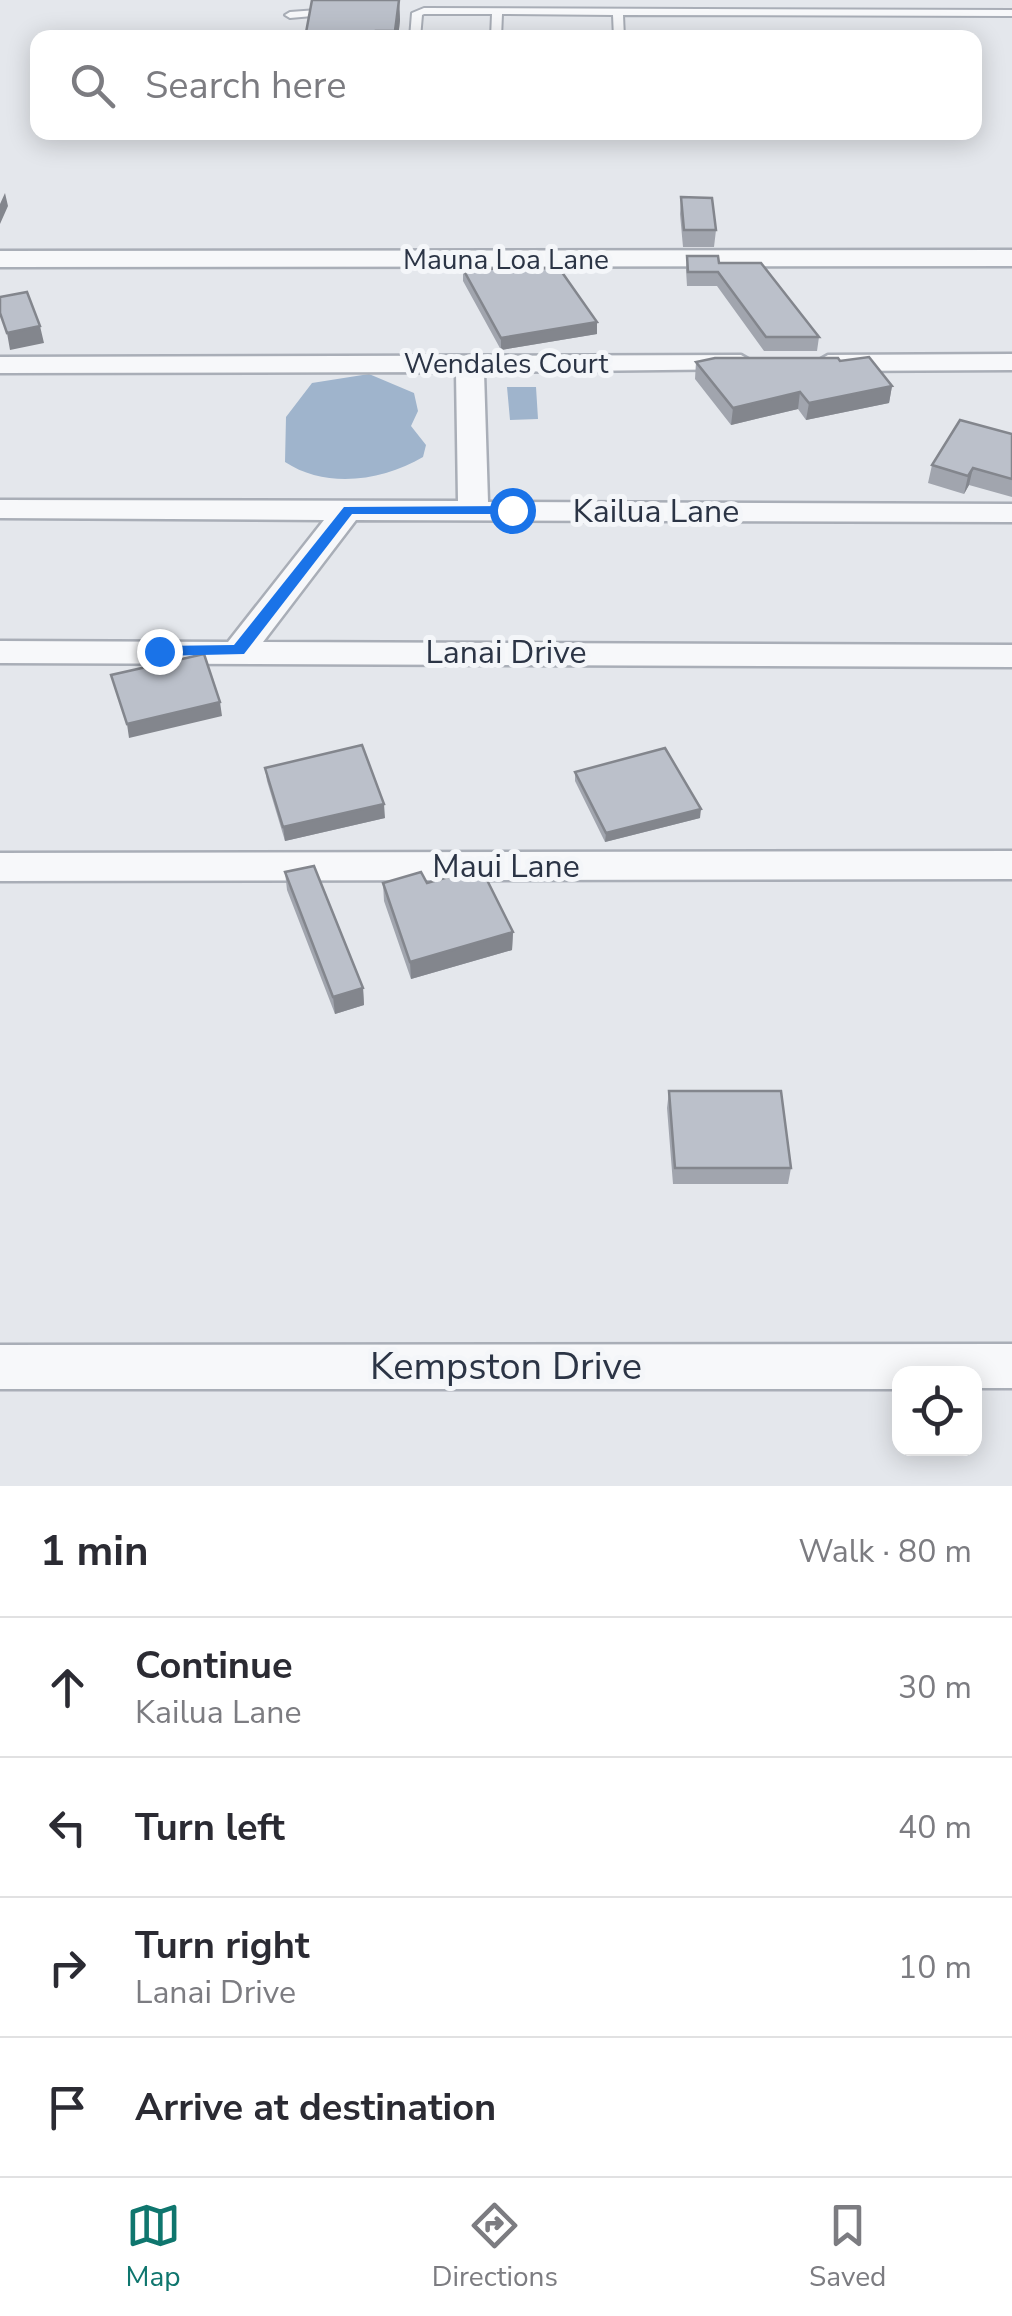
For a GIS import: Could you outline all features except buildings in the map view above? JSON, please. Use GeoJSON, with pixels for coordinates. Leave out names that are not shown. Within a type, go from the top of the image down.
{"type":"FeatureCollection","features":[{"type":"Feature","properties":{"kind":"street","name":"Mauna Loa Lane"},"geometry":{"type":"LineString","coordinates":[[0,259],[1012,258]]}},
{"type":"Feature","properties":{"kind":"street"},"geometry":{"type":"LineString","coordinates":[[799,362],[1012,362]]}},
{"type":"Feature","properties":{"kind":"street","name":"Wendales Court"},"geometry":{"type":"LineString","coordinates":[[0,365],[760,363]]}},
{"type":"Feature","properties":{"kind":"street"},"geometry":{"type":"LineString","coordinates":[[470,364],[473,510]]}},
{"type":"Feature","properties":{"kind":"street","name":"Kailua Lane"},"geometry":{"type":"LineString","coordinates":[[0,510],[1012,512]]}},
{"type":"Feature","properties":{"kind":"street"},"geometry":{"type":"LineString","coordinates":[[238,650],[348,510]]}},
{"type":"Feature","properties":{"kind":"street","name":"Lanai Drive"},"geometry":{"type":"LineString","coordinates":[[0,652],[1012,656]]}},
{"type":"Feature","properties":{"kind":"street","name":"Maui Lane"},"geometry":{"type":"LineString","coordinates":[[0,868],[1012,865]]}},
{"type":"Feature","properties":{"kind":"street","name":"Kempston Drive"},"geometry":{"type":"LineString","coordinates":[[0,1366],[1012,1366]]}},
{"type":"Feature","properties":{"kind":"lane"},"geometry":{"type":"LineString","coordinates":[[290,15],[344,12]]}},
{"type":"Feature","properties":{"kind":"lane"},"geometry":{"type":"LineString","coordinates":[[398,13],[1012,13]]}},
{"type":"Feature","properties":{"kind":"lane"},"geometry":{"type":"LineString","coordinates":[[415,30],[416,13]]}},
{"type":"Feature","properties":{"kind":"lane"},"geometry":{"type":"LineString","coordinates":[[496,13],[496,30]]}},
{"type":"Feature","properties":{"kind":"lane"},"geometry":{"type":"LineString","coordinates":[[618,13],[619,30]]}},
{"type":"Feature","properties":{"kind":"water"},"geometry":{"type":"Polygon","coordinates":[[[369,374],[414,393],[418,411],[411,426],[426,445],[423,457],[390,472],[354,479],[318,476],[285,462],[286,417],[312,383],[369,374]]]}},
{"type":"Feature","properties":{"kind":"water"},"geometry":{"type":"Polygon","coordinates":[[[507,387],[536,387],[538,419],[510,420],[507,387]]]}},
{"type":"Feature","properties":{"kind":"route"},"geometry":{"type":"LineString","coordinates":[[159,651],[238,650],[348,510],[512,510]]}}]}
